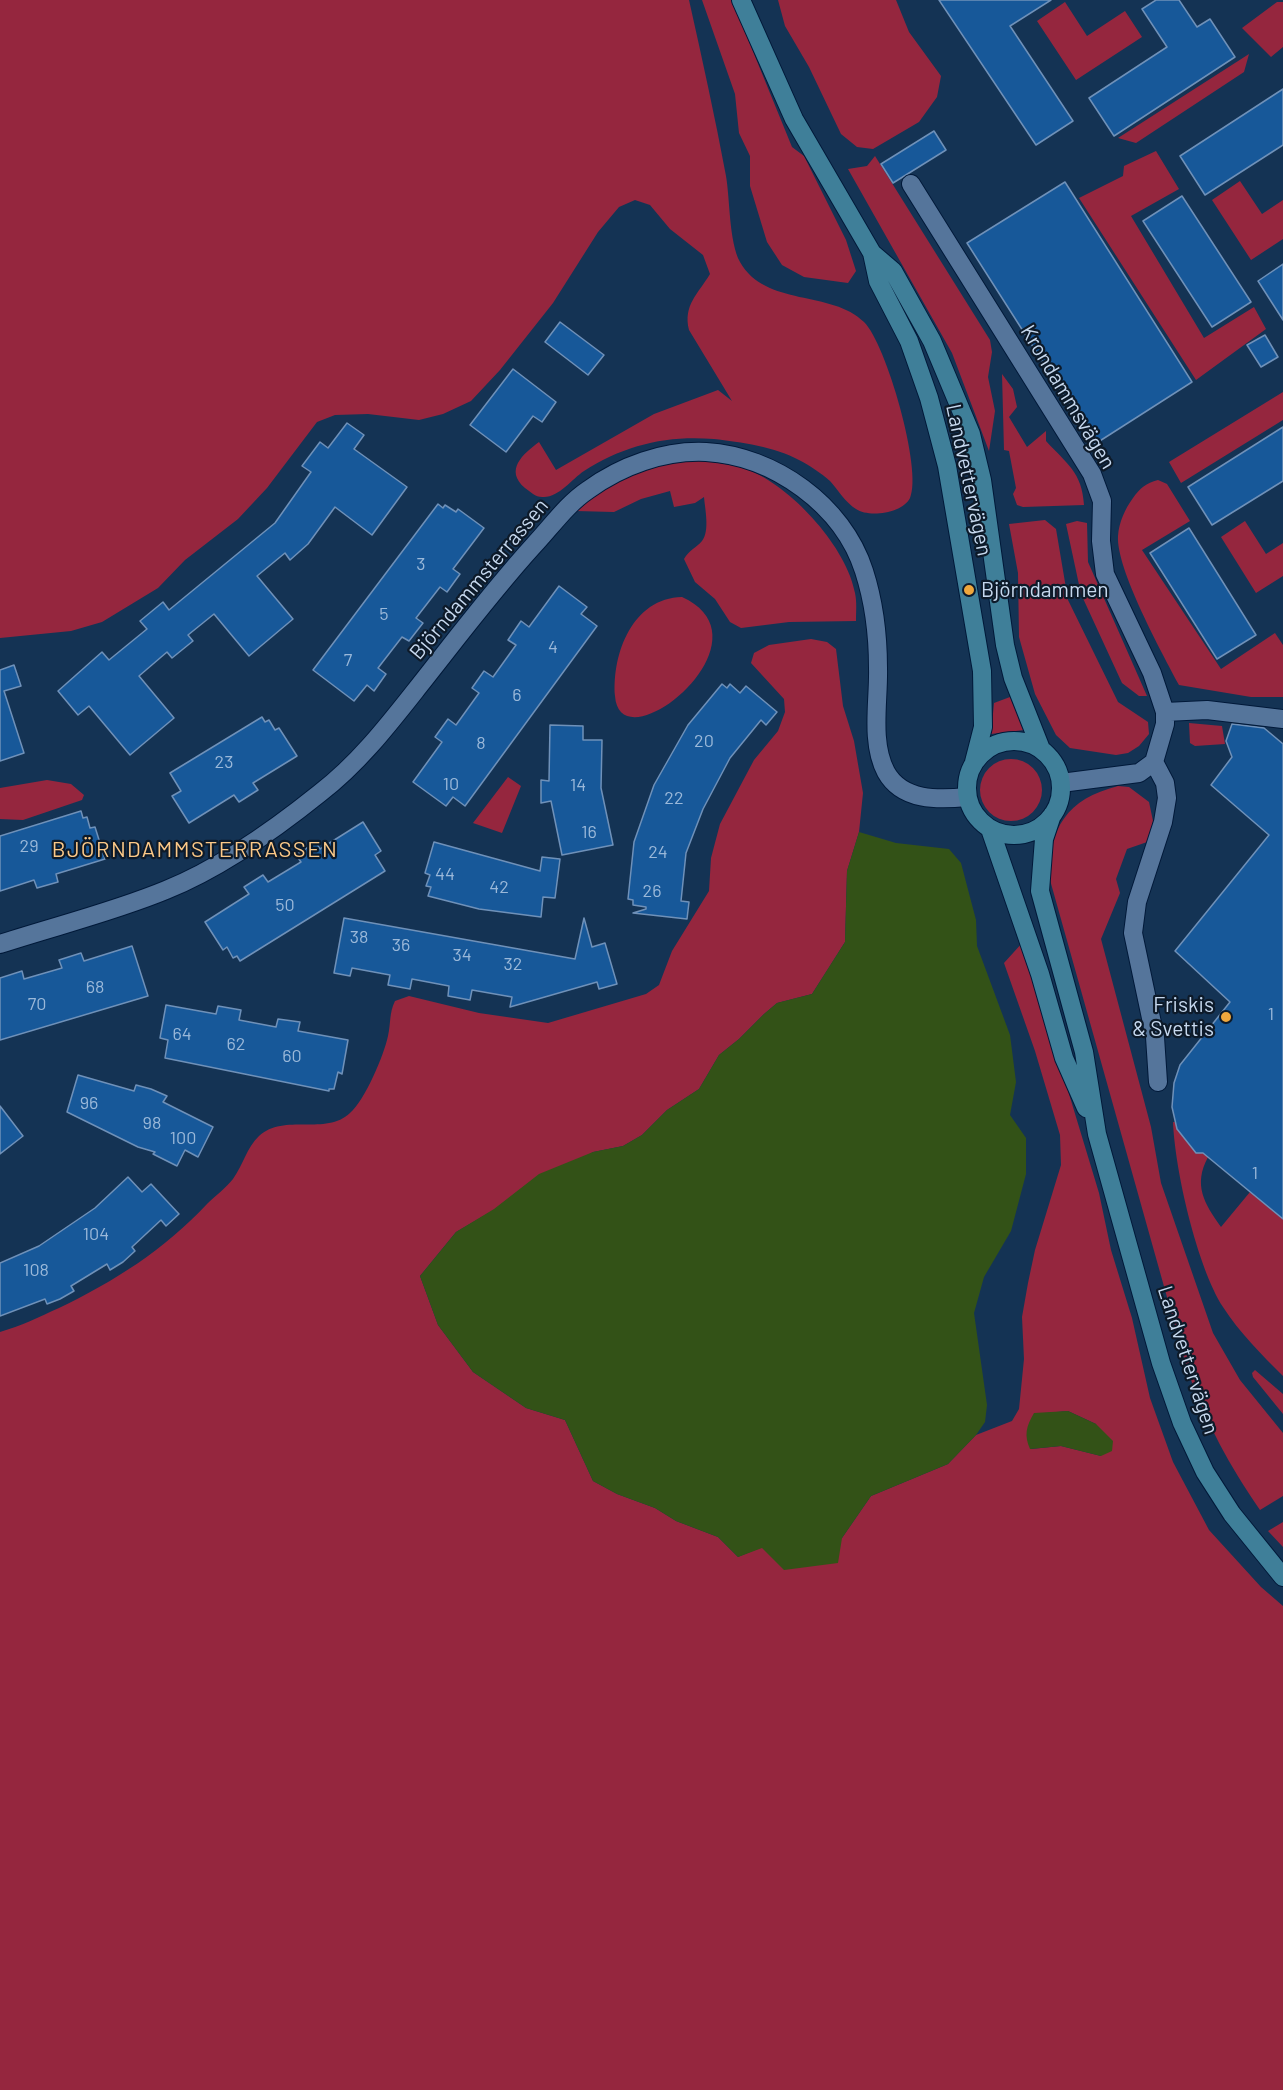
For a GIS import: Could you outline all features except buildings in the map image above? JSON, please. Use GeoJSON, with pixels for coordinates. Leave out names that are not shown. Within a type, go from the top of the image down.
{"type":"FeatureCollection","features":[{"type":"Feature","properties":{"kind":"street","name":"Landvettervägen"},"geometry":{"type":"LineString","coordinates":[[741,0],[794,119],[872,253],[878,281],[915,360],[947,466],[982,671],[983,727],[974,762]]}},
{"type":"Feature","properties":{"kind":"street","name":"Krondammsvägen"},"geometry":{"type":"LineString","coordinates":[[911,184],[1092,474],[1102,501],[1101,542],[1105,574],[1152,673],[1165,711],[1164,733],[1154,762]]}},
{"type":"Feature","properties":{"kind":"street","name":"Landvettervägen"},"geometry":{"type":"LineString","coordinates":[[872,253],[893,271],[932,341],[971,434],[982,480],[1005,645],[1013,678],[1041,749]]}},
{"type":"Feature","properties":{"kind":"street","name":"Björndammsterrassen"},"geometry":{"type":"LineString","coordinates":[[0,944],[167,890],[211,867],[287,819],[355,763],[390,723],[515,565],[584,492],[613,473],[637,463],[678,454],[705,452],[761,464],[789,478],[819,502],[835,521],[863,568],[872,598],[878,668],[877,738],[885,770],[903,790],[919,797],[934,799],[967,797]]}},
{"type":"Feature","properties":{"kind":"street"},"geometry":{"type":"LineString","coordinates":[[1165,711],[1207,710],[1283,719]]}},
{"type":"Feature","properties":{"kind":"street"},"geometry":{"type":"LineString","coordinates":[[1005,741],[1027,743],[1041,749],[1055,764],[1061,783],[1059,800],[1052,815],[1037,829],[1024,834],[1010,835],[990,829],[977,818],[967,797],[967,779],[974,762],[991,747],[1005,741]]}},
{"type":"Feature","properties":{"kind":"street"},"geometry":{"type":"LineString","coordinates":[[1061,783],[1139,773],[1154,762],[1165,783],[1167,798],[1163,822],[1137,902],[1133,933],[1155,1037],[1158,1082]]}},
{"type":"Feature","properties":{"kind":"street","name":"Landvettervägen"},"geometry":{"type":"LineString","coordinates":[[1052,815],[1043,848],[1040,891],[1084,1052],[1097,1134],[1161,1363],[1182,1423],[1205,1472],[1232,1514],[1283,1577]]}},
{"type":"Feature","properties":{"kind":"street","name":"Landvettervägen"},"geometry":{"type":"LineString","coordinates":[[990,829],[1040,974],[1064,1058],[1097,1134]]}},
{"type":"Feature","properties":{"kind":"shaded area"},"geometry":{"type":"Polygon","coordinates":[[[0,0],[689,0],[722,154],[736,254],[751,276],[765,286],[835,305],[851,312],[864,322],[873,334],[892,380],[907,436],[913,484],[910,498],[893,510],[877,513],[862,512],[849,503],[823,475],[790,455],[769,448],[697,438],[663,441],[630,448],[584,471],[560,491],[550,496],[538,497],[525,488],[516,475],[516,469],[522,457],[539,442],[556,470],[654,414],[718,390],[732,401],[689,330],[690,307],[710,274],[703,255],[670,229],[650,205],[635,200],[619,207],[598,232],[553,303],[500,370],[471,401],[443,414],[419,420],[368,414],[335,415],[317,422],[267,488],[238,519],[185,560],[158,588],[102,622],[71,631],[0,638],[0,0]]]}},
{"type":"Feature","properties":{"kind":"shaded area"},"geometry":{"type":"Polygon","coordinates":[[[702,0],[732,0],[792,147],[804,156],[846,240],[856,271],[848,283],[804,277],[782,265],[767,242],[750,186],[750,156],[739,133],[735,94],[702,0]]]}},
{"type":"Feature","properties":{"kind":"shaded area"},"geometry":{"type":"Polygon","coordinates":[[[778,0],[896,0],[909,32],[941,76],[937,97],[919,122],[873,149],[857,147],[841,134],[809,67],[785,26],[778,0]]]}},
{"type":"Feature","properties":{"kind":"shaded area"},"geometry":{"type":"Polygon","coordinates":[[[1065,2],[1087,36],[1125,11],[1142,37],[1076,80],[1037,21],[1065,2]]]}},
{"type":"Feature","properties":{"kind":"shaded area"},"geometry":{"type":"Polygon","coordinates":[[[1277,2],[1283,2],[1283,47],[1271,57],[1242,28],[1277,2]]]}},
{"type":"Feature","properties":{"kind":"shaded area"},"geometry":{"type":"Polygon","coordinates":[[[1249,54],[1244,72],[1136,143],[1118,138],[1249,54]]]}},
{"type":"Feature","properties":{"kind":"shaded area"},"geometry":{"type":"Polygon","coordinates":[[[1156,151],[1179,189],[1131,216],[1204,338],[1254,307],[1266,329],[1196,380],[1079,198],[1123,176],[1124,166],[1156,151]]]}},
{"type":"Feature","properties":{"kind":"shaded area"},"geometry":{"type":"Polygon","coordinates":[[[875,156],[990,340],[992,352],[988,377],[995,411],[989,451],[952,353],[848,169],[867,166],[875,156]]]}},
{"type":"Feature","properties":{"kind":"shaded area"},"geometry":{"type":"Polygon","coordinates":[[[1240,181],[1262,214],[1283,200],[1283,239],[1251,260],[1212,200],[1240,181]]]}},
{"type":"Feature","properties":{"kind":"shaded area"},"geometry":{"type":"Polygon","coordinates":[[[1002,374],[1013,389],[1017,407],[1009,417],[1027,447],[1046,431],[1046,441],[1077,476],[1084,505],[1023,507],[1017,505],[1013,494],[1016,488],[1009,451],[1004,450],[1002,374]]]}},
{"type":"Feature","properties":{"kind":"shaded area"},"geometry":{"type":"Polygon","coordinates":[[[1283,392],[1283,420],[1181,483],[1169,462],[1283,392]]]}},
{"type":"Feature","properties":{"kind":"shaded area"},"geometry":{"type":"Polygon","coordinates":[[[698,460],[747,469],[769,481],[801,506],[830,540],[850,576],[855,593],[856,621],[789,622],[741,628],[730,622],[715,599],[695,582],[684,559],[702,541],[706,532],[704,497],[695,503],[674,507],[670,491],[641,499],[614,512],[576,511],[606,485],[664,463],[698,460]]]}},
{"type":"Feature","properties":{"kind":"shaded area"},"geometry":{"type":"Polygon","coordinates":[[[1158,480],[1167,484],[1190,521],[1142,550],[1221,669],[1275,633],[1283,645],[1283,697],[1251,697],[1179,685],[1141,611],[1119,551],[1118,536],[1127,507],[1141,489],[1158,480]]]}},
{"type":"Feature","properties":{"kind":"shaded area"},"geometry":{"type":"Polygon","coordinates":[[[1045,520],[1056,529],[1068,600],[1118,702],[1148,722],[1149,734],[1139,746],[1128,753],[1116,755],[1070,748],[1056,735],[1035,694],[1019,637],[1018,573],[1009,524],[1045,520]]]}},
{"type":"Feature","properties":{"kind":"shaded area"},"geometry":{"type":"Polygon","coordinates":[[[1077,521],[1087,523],[1088,562],[1147,696],[1139,696],[1122,683],[1081,594],[1066,524],[1077,521]]]}},
{"type":"Feature","properties":{"kind":"shaded area"},"geometry":{"type":"Polygon","coordinates":[[[1245,521],[1266,554],[1283,543],[1283,576],[1256,593],[1221,537],[1245,521]]]}},
{"type":"Feature","properties":{"kind":"shaded area"},"geometry":{"type":"Polygon","coordinates":[[[682,597],[707,617],[712,641],[704,666],[686,689],[663,707],[641,717],[623,714],[615,696],[615,679],[617,663],[629,631],[638,617],[650,607],[665,600],[682,597]]]}},
{"type":"Feature","properties":{"kind":"shaded area"},"geometry":{"type":"Polygon","coordinates":[[[811,639],[827,642],[836,649],[843,706],[854,741],[863,793],[859,832],[847,871],[845,942],[812,994],[777,1003],[719,1055],[699,1089],[667,1110],[642,1135],[623,1146],[593,1152],[456,1232],[420,1276],[438,1325],[473,1372],[526,1408],[565,1420],[593,1481],[617,1494],[655,1508],[676,1521],[718,1537],[738,1557],[762,1547],[842,1538],[871,1496],[948,1464],[976,1435],[1012,1421],[1019,1409],[1024,1359],[1022,1317],[1035,1250],[1061,1165],[1060,1135],[1035,1051],[1004,963],[1023,942],[1099,1193],[1111,1250],[1132,1318],[1150,1398],[1173,1462],[1209,1530],[1261,1587],[1283,1606],[1283,2090],[0,2090],[0,1332],[80,1298],[156,1250],[191,1221],[230,1182],[255,1140],[269,1129],[280,1126],[329,1123],[340,1120],[350,1113],[368,1088],[378,1065],[388,1036],[395,1001],[409,996],[479,1013],[548,1023],[646,994],[659,985],[672,951],[709,891],[711,858],[720,824],[754,760],[778,731],[785,712],[784,699],[751,663],[754,653],[769,645],[811,639]],[[1068,1411],[1034,1414],[1031,1449],[1061,1446],[1101,1456],[1096,1424],[1068,1411]]]}},
{"type":"Feature","properties":{"kind":"shaded area"},"geometry":{"type":"Polygon","coordinates":[[[1010,697],[1024,730],[991,734],[994,703],[1010,697]]]}},
{"type":"Feature","properties":{"kind":"shaded area"},"geometry":{"type":"Polygon","coordinates":[[[1189,723],[1222,726],[1225,744],[1195,746],[1190,743],[1189,723]]]}},
{"type":"Feature","properties":{"kind":"shaded area"},"geometry":{"type":"Polygon","coordinates":[[[1005,759],[1017,759],[1033,768],[1040,778],[1042,790],[1040,802],[1033,812],[1017,821],[1005,821],[994,816],[985,807],[980,796],[980,784],[985,773],[994,764],[1005,759]]]}},
{"type":"Feature","properties":{"kind":"shaded area"},"geometry":{"type":"Polygon","coordinates":[[[508,777],[521,786],[502,833],[473,823],[508,777]]]}},
{"type":"Feature","properties":{"kind":"shaded area"},"geometry":{"type":"Polygon","coordinates":[[[47,780],[71,784],[84,795],[82,800],[23,820],[0,819],[0,788],[47,780]]]}},
{"type":"Feature","properties":{"kind":"shaded area"},"geometry":{"type":"Polygon","coordinates":[[[1118,786],[1129,787],[1149,802],[1153,821],[1150,841],[1127,849],[1116,879],[1120,893],[1101,939],[1151,1127],[1161,1183],[1213,1333],[1240,1380],[1283,1433],[1283,1496],[1260,1510],[1220,1444],[1188,1372],[1050,880],[1053,845],[1064,818],[1086,799],[1118,786]]]}},
{"type":"Feature","properties":{"kind":"shaded area"},"geometry":{"type":"Polygon","coordinates":[[[859,832],[896,843],[949,849],[961,863],[976,920],[977,946],[1010,1035],[1016,1082],[1010,1115],[1026,1138],[1026,1174],[1011,1231],[984,1277],[974,1313],[987,1405],[985,1422],[976,1435],[948,1464],[871,1496],[842,1538],[838,1563],[784,1570],[762,1548],[738,1557],[718,1537],[676,1521],[655,1508],[617,1494],[593,1481],[565,1420],[526,1408],[473,1372],[438,1325],[420,1276],[456,1232],[494,1209],[539,1174],[593,1152],[623,1146],[642,1135],[667,1110],[699,1089],[719,1055],[777,1003],[812,994],[845,942],[847,871],[859,832]]]}},
{"type":"Feature","properties":{"kind":"shaded area"},"geometry":{"type":"Polygon","coordinates":[[[1173,1122],[1181,1123],[1208,1157],[1201,1176],[1202,1194],[1221,1227],[1250,1192],[1283,1219],[1283,1376],[1236,1325],[1213,1289],[1204,1268],[1189,1218],[1178,1166],[1173,1122]]]}},
{"type":"Feature","properties":{"kind":"shaded area"},"geometry":{"type":"Polygon","coordinates":[[[1255,1370],[1283,1394],[1283,1414],[1253,1377],[1252,1373],[1255,1370]]]}},
{"type":"Feature","properties":{"kind":"shaded area"},"geometry":{"type":"Polygon","coordinates":[[[1068,1411],[1096,1424],[1113,1441],[1112,1451],[1101,1456],[1061,1446],[1030,1449],[1027,1431],[1034,1413],[1068,1411]]]}},
{"type":"Feature","properties":{"kind":"shaded area"},"geometry":{"type":"Polygon","coordinates":[[[1283,1522],[1283,1547],[1268,1531],[1283,1522]]]}},
{"type":"Feature","properties":{"kind":"place","name":"Björndammen"},"geometry":{"type":"Point","coordinates":[969,590]}},
{"type":"Feature","properties":{"kind":"place","name":"Friskis & Svettis"},"geometry":{"type":"Point","coordinates":[1226,1017]}},
{"type":"Feature","properties":{"kind":"district","name":"BJÖRNDAMMSTERRASSEN"},"geometry":{"type":"Point","coordinates":[195,850]}}]}
